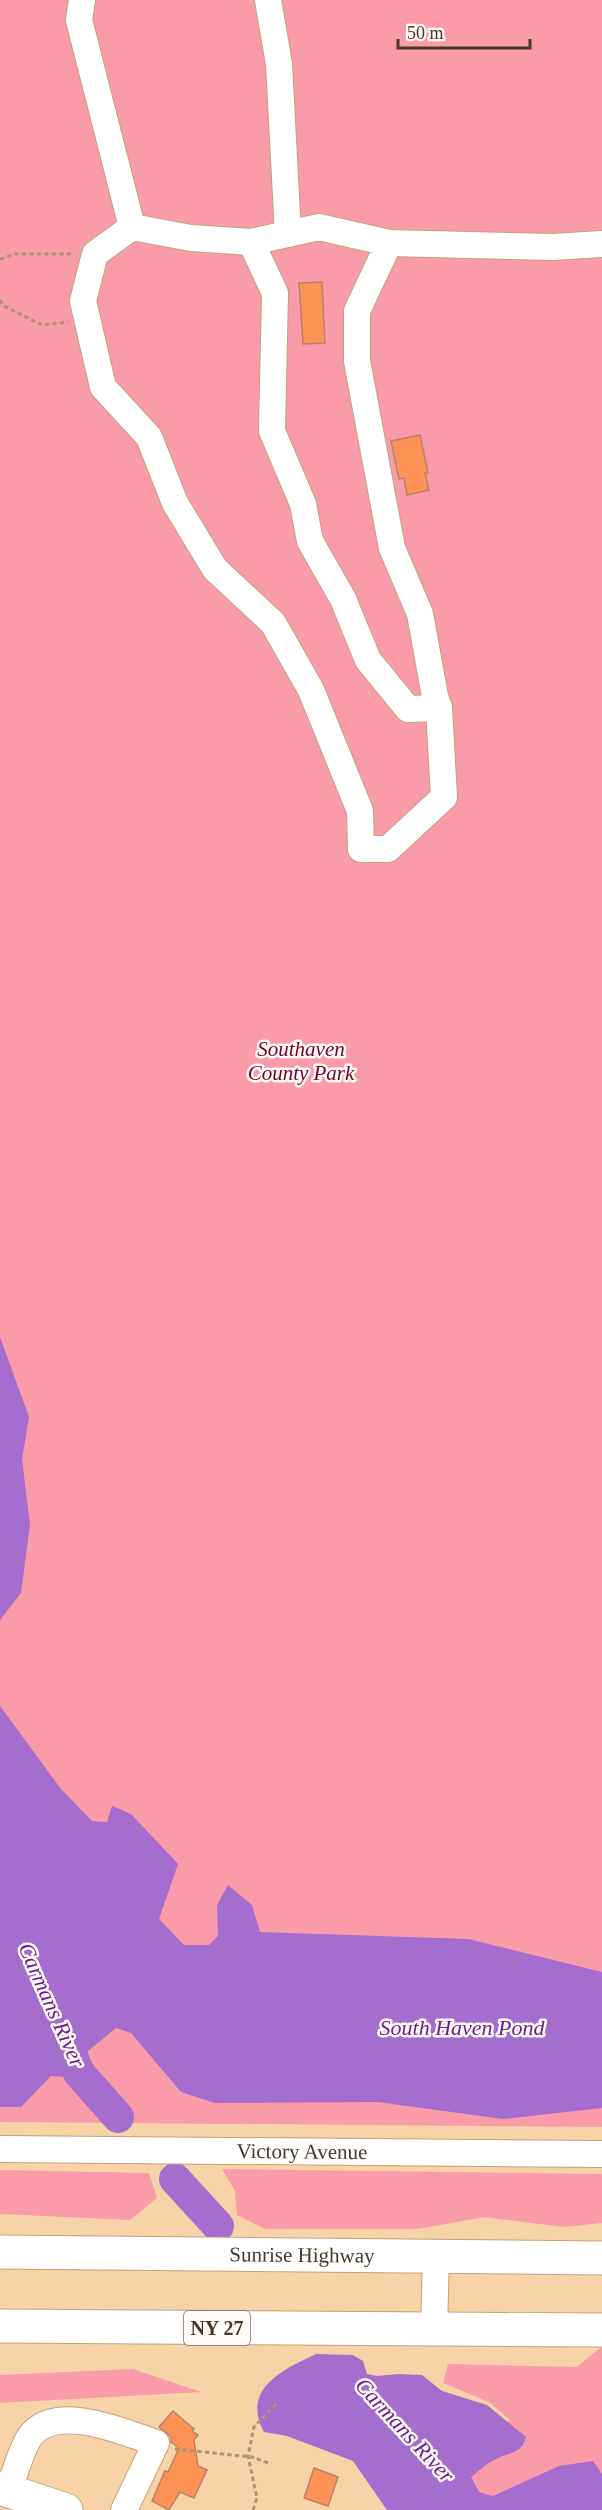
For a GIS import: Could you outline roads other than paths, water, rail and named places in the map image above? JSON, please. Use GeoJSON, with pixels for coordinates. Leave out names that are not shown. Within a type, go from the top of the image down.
{"type":"FeatureCollection","features":[{"type":"Feature","properties":{"kind":"main road","name":"Sunrise Highway"},"geometry":{"type":"LineString","coordinates":[[0,2252],[602,2258]]}},
{"type":"Feature","properties":{"kind":"main road","name":"NY 27"},"geometry":{"type":"LineString","coordinates":[[0,2326],[602,2330]]}},
{"type":"Feature","properties":{"kind":"main road"},"geometry":{"type":"LineString","coordinates":[[4,2489],[66,2510]]}},
{"type":"Feature","properties":{"kind":"street"},"geometry":{"type":"LineString","coordinates":[[82,0],[79,20],[132,227]]}},
{"type":"Feature","properties":{"kind":"street"},"geometry":{"type":"LineString","coordinates":[[267,0],[279,64],[288,234]]}},
{"type":"Feature","properties":{"kind":"street"},"geometry":{"type":"LineString","coordinates":[[389,243],[357,311],[357,361],[392,548],[420,614],[439,708],[444,797],[388,849],[361,849],[360,811],[312,690],[273,623],[215,569],[175,503],[149,437],[103,387],[83,301],[95,254],[132,227],[191,238],[251,242],[319,227],[389,243],[553,247],[602,244]]}},
{"type":"Feature","properties":{"kind":"street"},"geometry":{"type":"LineString","coordinates":[[251,242],[275,293],[272,431],[303,504],[310,542],[343,599],[368,660],[408,709],[439,708]]}},
{"type":"Feature","properties":{"kind":"street","name":"Victory Avenue"},"geometry":{"type":"LineString","coordinates":[[0,2149],[602,2154]]}},
{"type":"Feature","properties":{"kind":"street"},"geometry":{"type":"LineString","coordinates":[[434,2329],[436,2257]]}},
{"type":"Feature","properties":{"kind":"street"},"geometry":{"type":"LineString","coordinates":[[4,2489],[30,2437],[44,2425],[70,2420],[105,2425],[156,2443],[124,2510]]}},
{"type":"Feature","properties":{"kind":"water"},"geometry":{"type":"Polygon","coordinates":[[[0,1337],[29,1417],[22,1459],[30,1525],[21,1593],[0,1620],[0,1337]]]}},
{"type":"Feature","properties":{"kind":"water","name":"South Haven Pond"},"geometry":{"type":"Polygon","coordinates":[[[0,1706],[61,1789],[92,1821],[107,1822],[112,1806],[131,1814],[178,1864],[159,1919],[184,1945],[209,1945],[218,1936],[217,1905],[228,1885],[252,1905],[260,1932],[468,1939],[602,1972],[602,2108],[503,2119],[378,2102],[215,2103],[181,2092],[131,2033],[116,2028],[88,2051],[86,2060],[89,2063],[71,2081],[66,2077],[51,2076],[21,2107],[0,2107],[0,1706]]]}},
{"type":"Feature","properties":{"kind":"water"},"geometry":{"type":"Polygon","coordinates":[[[316,2354],[353,2355],[363,2361],[367,2374],[377,2376],[422,2375],[442,2391],[487,2405],[526,2437],[518,2450],[486,2465],[471,2477],[479,2492],[493,2496],[559,2466],[593,2461],[602,2474],[602,2510],[387,2510],[353,2461],[287,2436],[264,2432],[258,2417],[261,2393],[279,2374],[316,2354]]]}},
{"type":"Feature","properties":{"kind":"waterway","name":"Carmans River"},"geometry":{"type":"LineString","coordinates":[[62,2032],[79,2073],[118,2117]]}},
{"type":"Feature","properties":{"kind":"waterway","name":"Carmans River"},"geometry":{"type":"LineString","coordinates":[[175,2179],[218,2226]]}},
{"type":"Feature","properties":{"kind":"park label","name":"Southaven County Park"},"geometry":{"type":"Point","coordinates":[301,1061]}}]}
